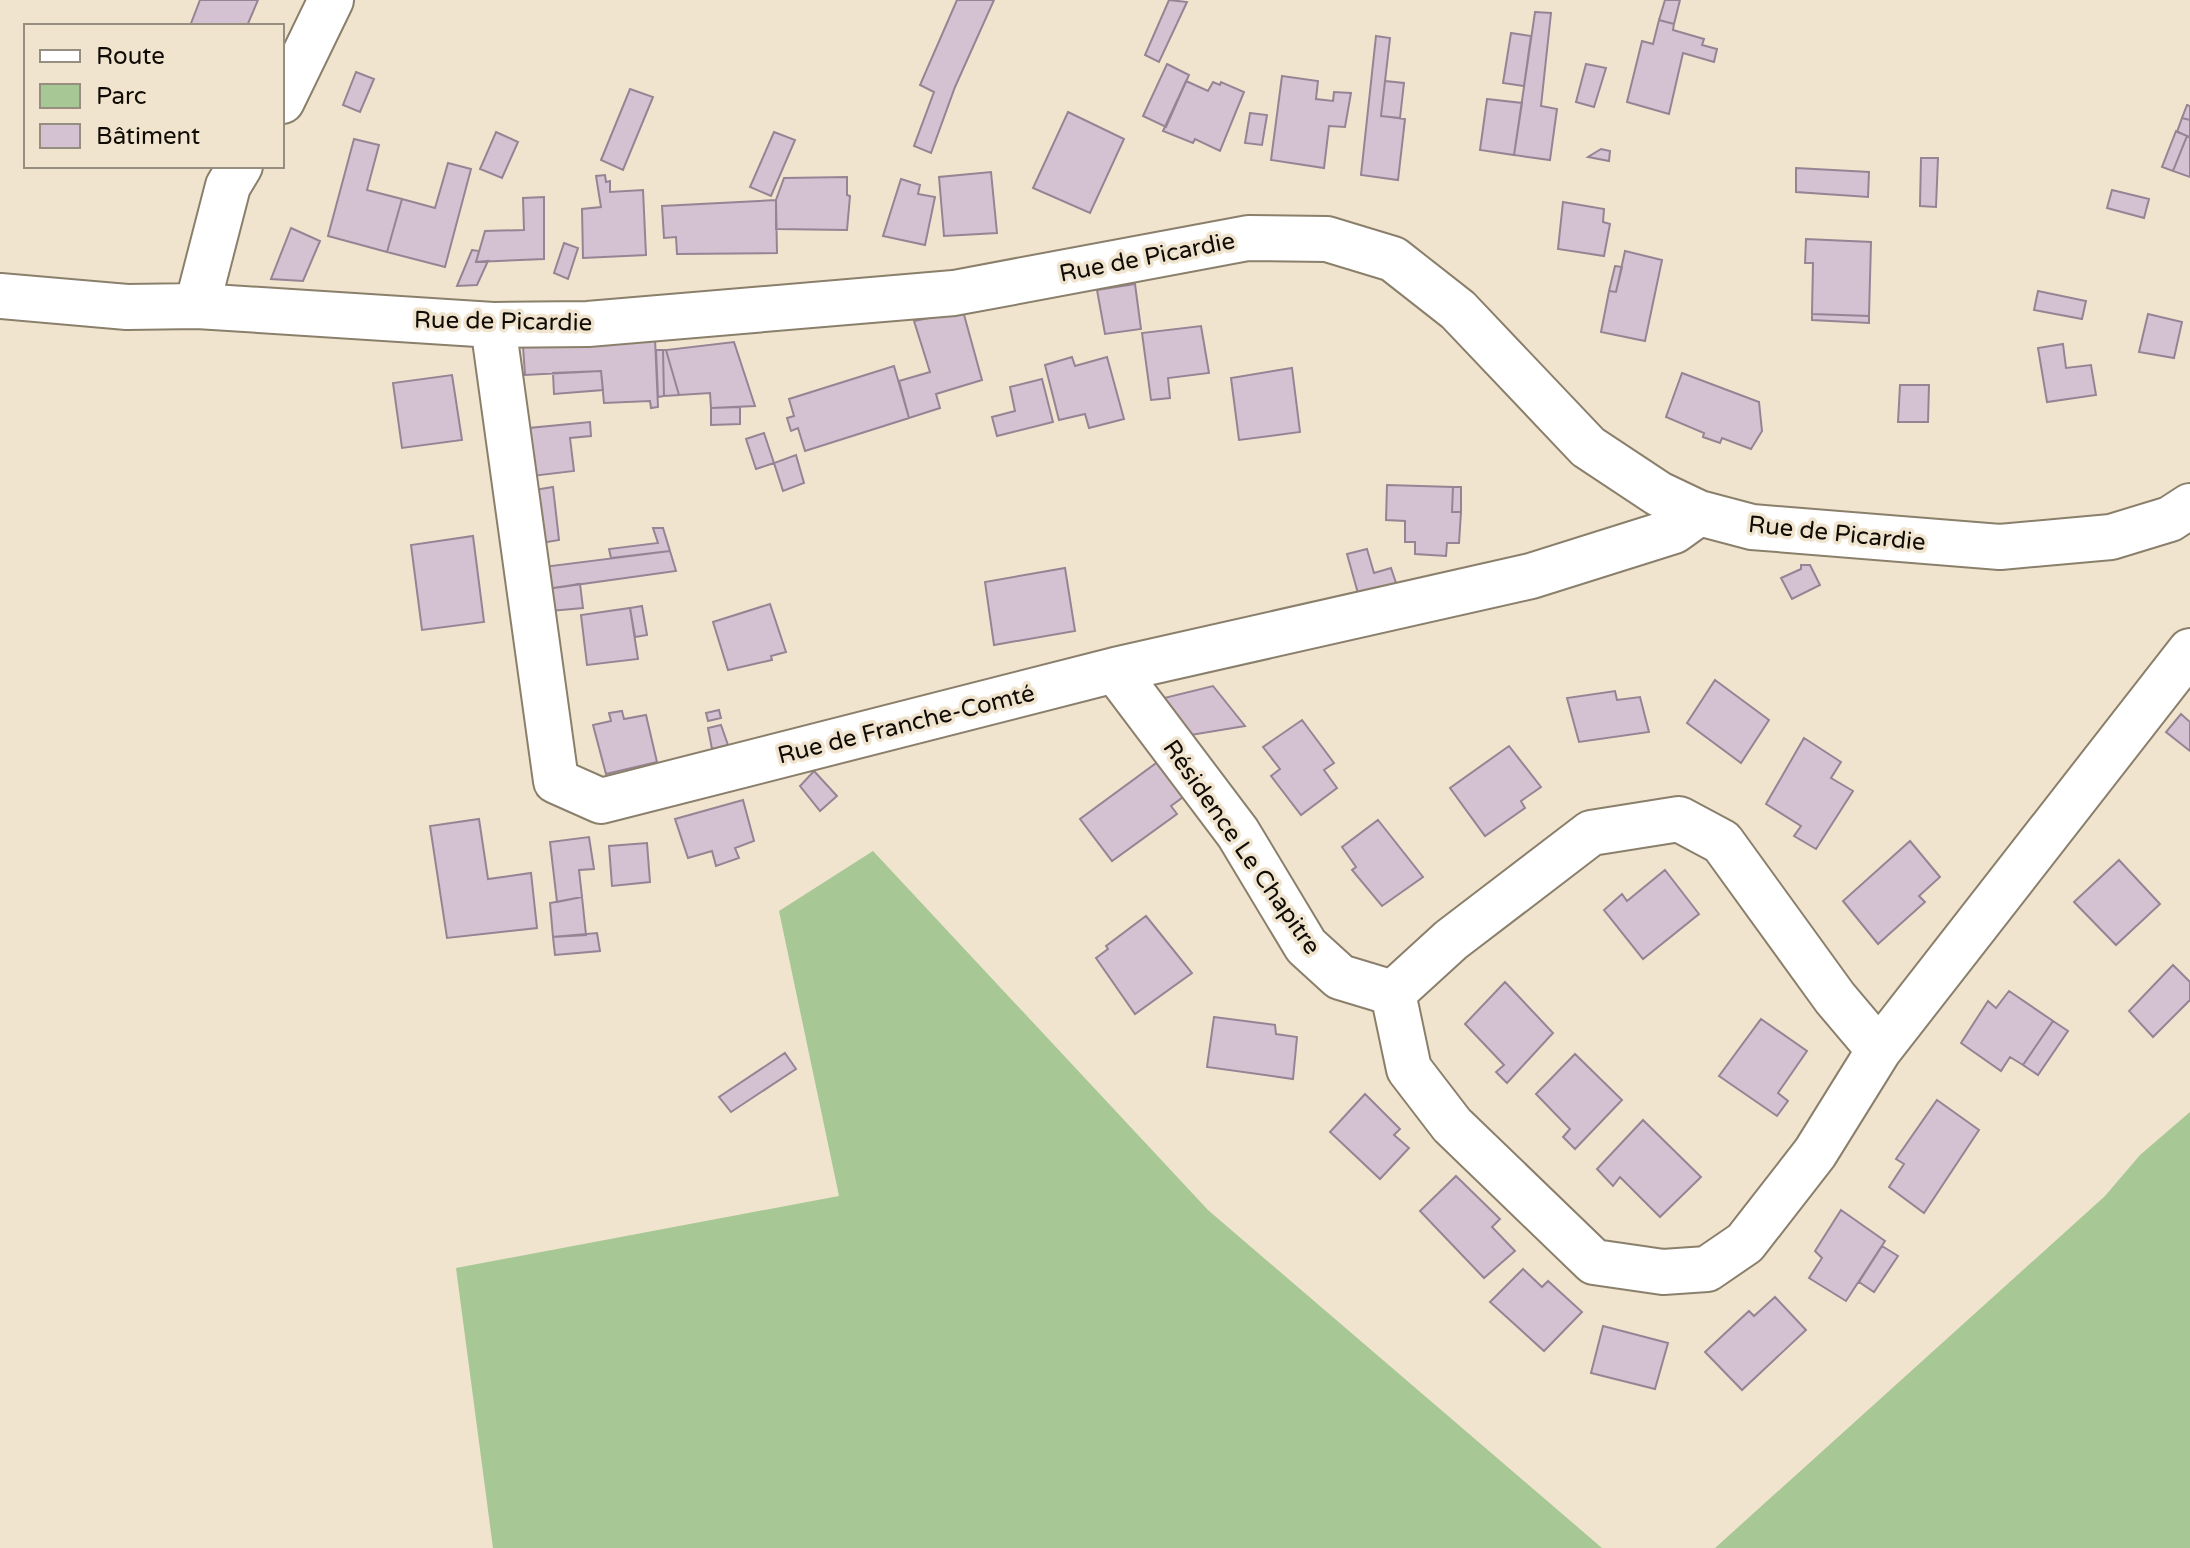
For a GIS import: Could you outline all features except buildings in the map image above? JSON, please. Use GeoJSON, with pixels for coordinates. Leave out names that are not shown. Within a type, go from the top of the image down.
{"type":"FeatureCollection","features":[{"type":"Feature","properties":{"kind":"street"},"geometry":{"type":"LineString","coordinates":[[284,97],[331,0]]}},
{"type":"Feature","properties":{"kind":"street"},"geometry":{"type":"LineString","coordinates":[[197,306],[228,186],[239,168]]}},
{"type":"Feature","properties":{"kind":"street","name":"Rue de Picardie"},"geometry":{"type":"LineString","coordinates":[[0,296],[127,307],[197,306],[493,325],[588,324],[954,293],[1248,238],[1327,239],[1393,259],[1458,310],[1588,447],[1659,494],[1699,513],[1752,527],[2000,547],[2111,537],[2170,519],[2190,506]]}},
{"type":"Feature","properties":{"kind":"street","name":"Rue de Franche-Comté"},"geometry":{"type":"LineString","coordinates":[[493,325],[556,781],[601,801],[1115,670],[1531,576],[1674,531],[1699,513]]}},
{"type":"Feature","properties":{"kind":"street"},"geometry":{"type":"LineString","coordinates":[[1879,1050],[1835,998],[1722,842],[1679,819],[1591,833],[1451,940],[1393,993],[1409,1069],[1452,1125],[1594,1262],[1663,1272],[1707,1269],[1745,1243],[1815,1153],[1879,1050],[2190,651]]}},
{"type":"Feature","properties":{"kind":"street","name":"Résidence Le Chapitre"},"geometry":{"type":"LineString","coordinates":[[1115,670],[1238,833],[1306,946],[1340,977],[1393,993]]}},
{"type":"Feature","properties":{"kind":"green space"},"geometry":{"type":"Polygon","coordinates":[[[873,851],[1208,1210],[1602,1548],[493,1548],[456,1268],[839,1196],[779,911],[873,851]]]}},
{"type":"Feature","properties":{"kind":"green space"},"geometry":{"type":"Polygon","coordinates":[[[2190,1112],[2190,1548],[1715,1548],[2105,1196],[2140,1155],[2190,1112]]]}}]}
